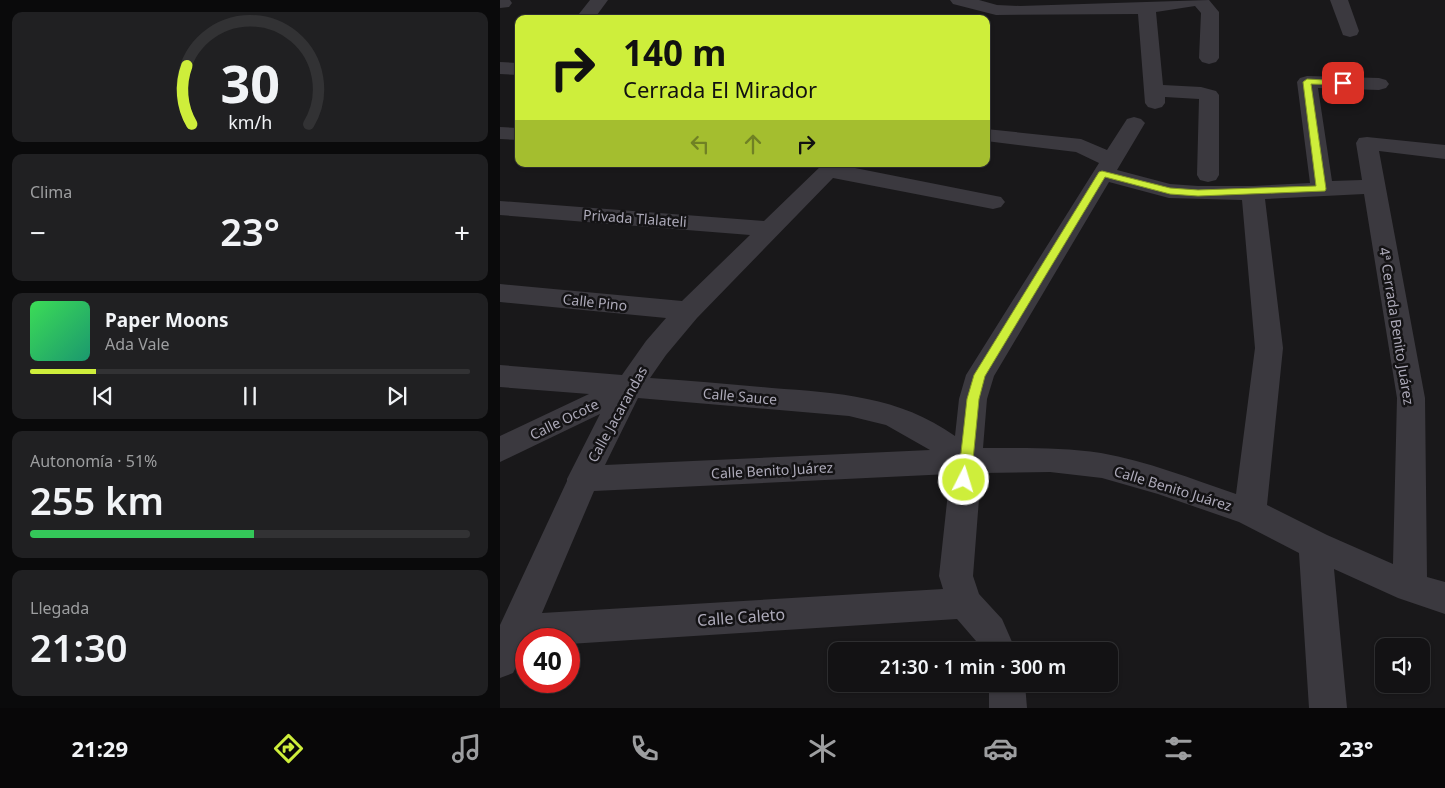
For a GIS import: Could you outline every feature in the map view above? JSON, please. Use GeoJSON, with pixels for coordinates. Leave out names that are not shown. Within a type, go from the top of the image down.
{"type":"FeatureCollection","features":[{"type":"Feature","properties":{"kind":"street"},"geometry":{"type":"LineString","coordinates":[[587,15],[599,0]]}},
{"type":"Feature","properties":{"kind":"street"},"geometry":{"type":"LineString","coordinates":[[959,0],[991,15],[1147,8],[1199,0],[1210,12],[1209,58]]}},
{"type":"Feature","properties":{"kind":"street"},"geometry":{"type":"LineString","coordinates":[[1339,0],[1350,30]]}},
{"type":"Feature","properties":{"kind":"street"},"geometry":{"type":"LineString","coordinates":[[1147,8],[1154,97],[1202,93],[1209,96],[1208,175]]}},
{"type":"Feature","properties":{"kind":"street"},"geometry":{"type":"LineString","coordinates":[[500,68],[515,69]]}},
{"type":"Feature","properties":{"kind":"street"},"geometry":{"type":"LineString","coordinates":[[1322,189],[1307,82],[1379,84]]}},
{"type":"Feature","properties":{"kind":"street"},"geometry":{"type":"LineString","coordinates":[[994,642],[990,631],[966,603],[956,576],[973,399],[980,375],[1134,123]]}},
{"type":"Feature","properties":{"kind":"street"},"geometry":{"type":"LineString","coordinates":[[500,133],[515,134]]}},
{"type":"Feature","properties":{"kind":"street"},"geometry":{"type":"LineString","coordinates":[[990,135],[1081,146],[1106,167],[1170,191],[1253,193],[1374,186]]}},
{"type":"Feature","properties":{"kind":"street","name":"4ª Cerrada Benito Juárez"},"geometry":{"type":"LineString","coordinates":[[1410,587],[1411,398],[1367,143],[1445,152]]}},
{"type":"Feature","properties":{"kind":"street"},"geometry":{"type":"LineString","coordinates":[[832,167],[993,202]]}},
{"type":"Feature","properties":{"kind":"street","name":"Calle Jacarandas"},"geometry":{"type":"LineString","coordinates":[[518,628],[582,479],[629,387],[654,350],[832,167]]}},
{"type":"Feature","properties":{"kind":"street"},"geometry":{"type":"LineString","coordinates":[[1250,512],[1269,348],[1253,193]]}},
{"type":"Feature","properties":{"kind":"street","name":"Privada Tlalateli"},"geometry":{"type":"LineString","coordinates":[[500,208],[771,228]]}},
{"type":"Feature","properties":{"kind":"street","name":"Calle Pino"},"geometry":{"type":"LineString","coordinates":[[500,293],[689,312]]}},
{"type":"Feature","properties":{"kind":"street","name":"Calle Sauce"},"geometry":{"type":"LineString","coordinates":[[500,376],[849,405],[894,416],[931,436],[966,461]]}},
{"type":"Feature","properties":{"kind":"street","name":"Calle Ocote"},"geometry":{"type":"LineString","coordinates":[[500,450],[629,387]]}},
{"type":"Feature","properties":{"kind":"street","name":"Calle Benito Juárez"},"geometry":{"type":"LineString","coordinates":[[582,479],[966,461],[1050,460],[1102,466],[1158,481],[1250,512],[1315,545],[1410,587],[1445,598]]}},
{"type":"Feature","properties":{"kind":"street"},"geometry":{"type":"LineString","coordinates":[[1315,545],[1328,708]]}},
{"type":"Feature","properties":{"kind":"street","name":"Calle Caleto"},"geometry":{"type":"LineString","coordinates":[[565,628],[966,603]]}},
{"type":"Feature","properties":{"kind":"street","name":"Calle Jacarandas"},"geometry":{"type":"LineString","coordinates":[[500,662],[515,635]]}},
{"type":"Feature","properties":{"kind":"street"},"geometry":{"type":"LineString","coordinates":[[1007,692],[1008,708]]}},
{"type":"Feature","properties":{"kind":"route"},"geometry":{"type":"LineString","coordinates":[[964,480],[973,399],[980,375],[1102,174],[1170,191],[1198,193],[1253,193],[1322,189],[1307,82],[1343,83]]}}]}
